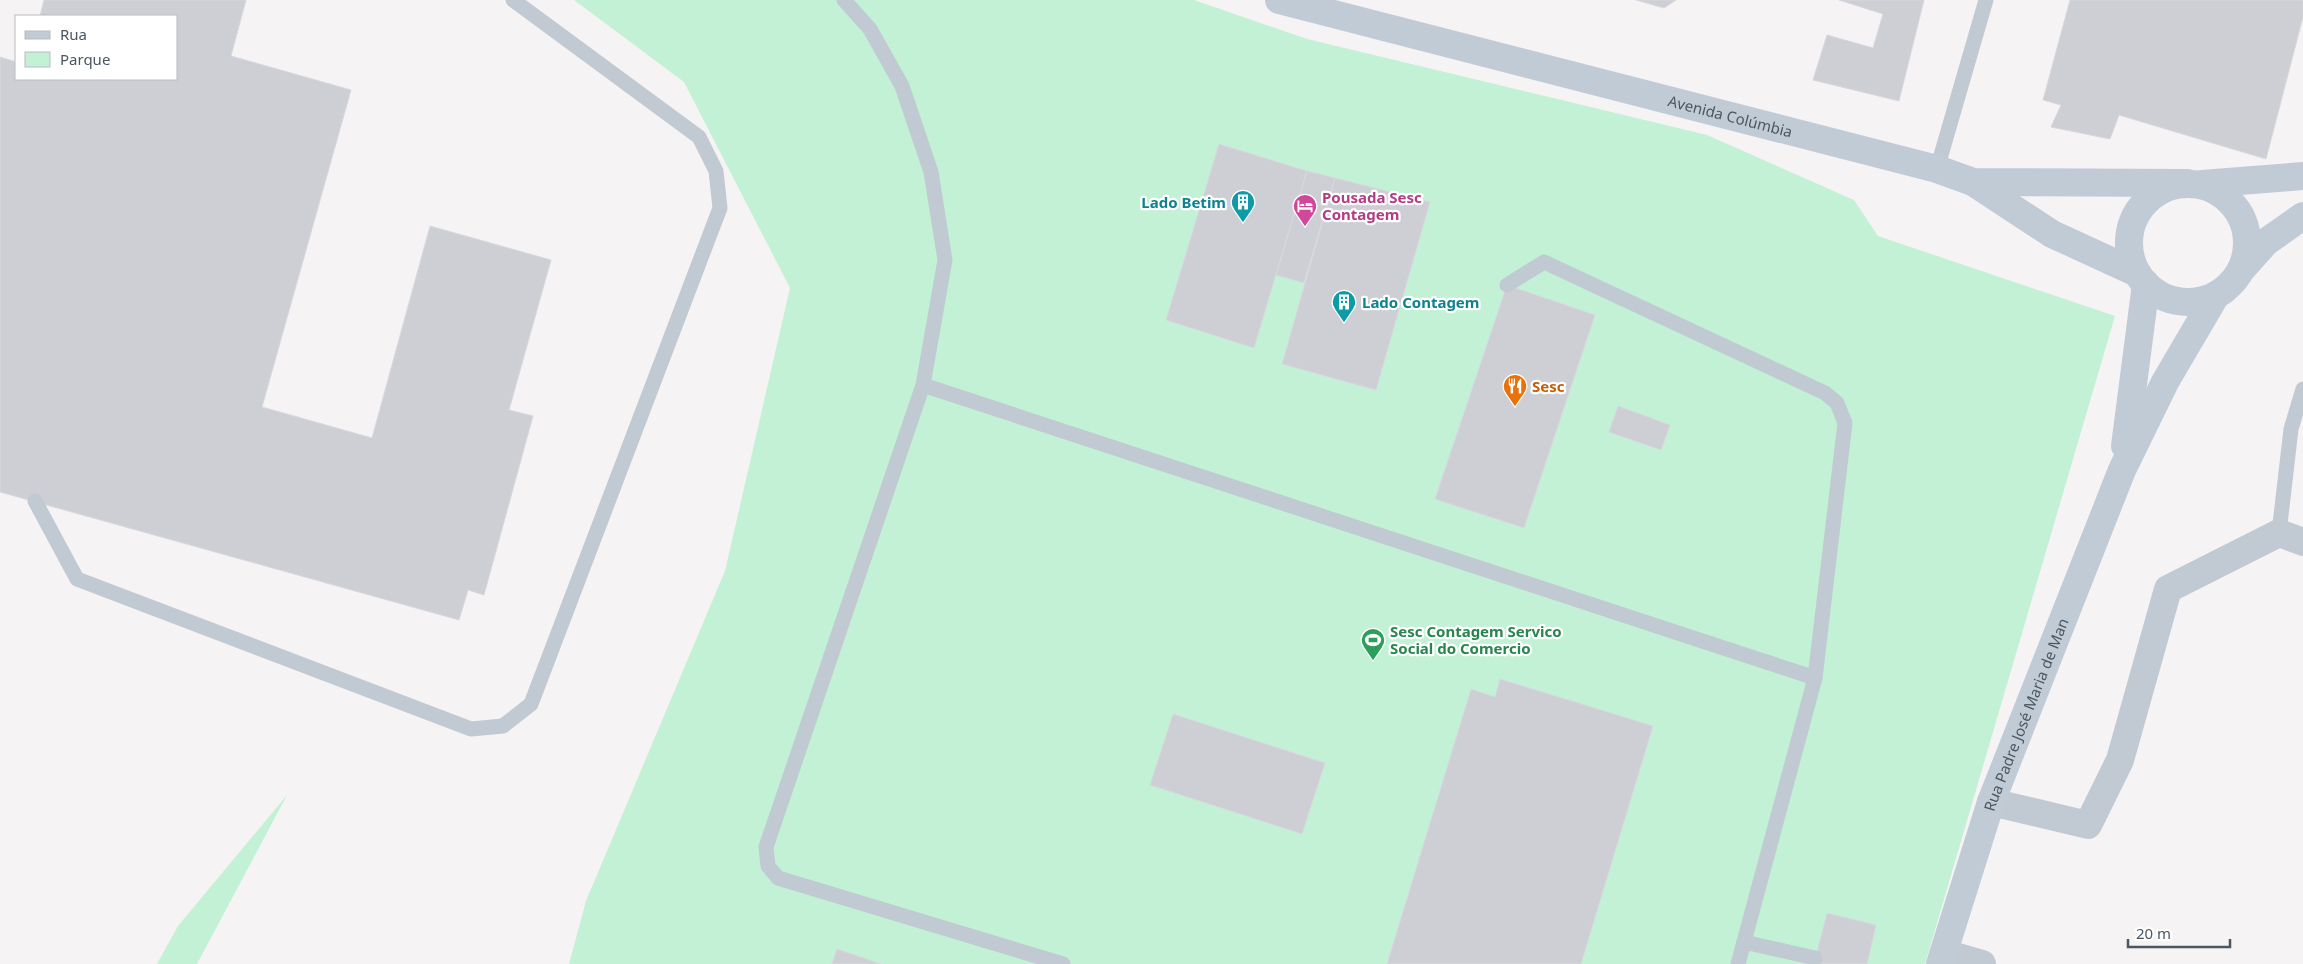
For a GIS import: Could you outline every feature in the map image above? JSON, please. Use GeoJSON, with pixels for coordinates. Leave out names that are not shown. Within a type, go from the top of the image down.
{"type":"FeatureCollection","features":[{"type":"Feature","properties":{"kind":"street","name":"Avenida Colúmbia"},"geometry":{"type":"LineString","coordinates":[[1279,0],[1937,169],[1973,182],[2194,184]]}},
{"type":"Feature","properties":{"kind":"street"},"geometry":{"type":"LineString","coordinates":[[2142,279],[2130,253],[2131,227],[2139,210],[2152,196],[2168,186],[2303,176]]}},
{"type":"Feature","properties":{"kind":"street"},"geometry":{"type":"LineString","coordinates":[[1973,182],[2052,234],[2142,279],[2158,294],[2186,302],[2216,295],[2230,285],[2266,242],[2303,216]]}},
{"type":"Feature","properties":{"kind":"street"},"geometry":{"type":"LineString","coordinates":[[2194,184],[2219,191],[2232,203],[2242,218],[2247,236],[2246,254],[2240,271]]}},
{"type":"Feature","properties":{"kind":"street","name":"Rua Padre José Maria de Man"},"geometry":{"type":"LineString","coordinates":[[2122,470],[2142,279]]}},
{"type":"Feature","properties":{"kind":"street","name":"Rua Padre José Maria de Man"},"geometry":{"type":"LineString","coordinates":[[1942,958],[1991,802],[2122,470],[2165,382],[2216,295]]}},
{"type":"Feature","properties":{"kind":"street"},"geometry":{"type":"LineString","coordinates":[[1991,802],[2088,825],[2120,760],[2168,589],[2291,537]]}},
{"type":"Feature","properties":{"kind":"street"},"geometry":{"type":"LineString","coordinates":[[1942,958],[1982,964]]}},
{"type":"Feature","properties":{"kind":"lane"},"geometry":{"type":"LineString","coordinates":[[35,501],[77,579],[471,730],[503,726],[531,704],[720,208],[716,171],[699,137],[512,0]]}},
{"type":"Feature","properties":{"kind":"lane"},"geometry":{"type":"LineString","coordinates":[[844,0],[870,29],[902,86],[931,172],[945,260],[923,385],[766,848],[768,866],[778,878],[1063,964]]}},
{"type":"Feature","properties":{"kind":"lane"},"geometry":{"type":"LineString","coordinates":[[1937,169],[1986,0]]}},
{"type":"Feature","properties":{"kind":"lane"},"geometry":{"type":"LineString","coordinates":[[1506,285],[1544,262],[1825,393],[1837,403],[1845,423],[1815,678],[1738,964]]}},
{"type":"Feature","properties":{"kind":"lane"},"geometry":{"type":"LineString","coordinates":[[923,385],[1815,678]]}},
{"type":"Feature","properties":{"kind":"lane"},"geometry":{"type":"LineString","coordinates":[[2291,537],[2291,429],[2303,389]]}},
{"type":"Feature","properties":{"kind":"lane"},"geometry":{"type":"LineString","coordinates":[[1744,942],[1815,958]]}},
{"type":"Feature","properties":{"kind":"green space","name":"Sesc Contagem Servico Social do Comercio"},"geometry":{"type":"Polygon","coordinates":[[[574,0],[1194,0],[1307,39],[1707,135],[1854,200],[1878,236],[2115,316],[1925,964],[569,964],[586,901],[725,571],[790,288],[684,82],[574,0]]]}},
{"type":"Feature","properties":{"kind":"green space"},"geometry":{"type":"Polygon","coordinates":[[[287,795],[197,964],[157,964],[178,926],[287,795]]]}},
{"type":"Feature","properties":{"kind":"building"},"geometry":{"type":"Polygon","coordinates":[[[44,0],[246,0],[231,56],[351,90],[262,407],[372,438],[430,226],[551,260],[509,410],[533,416],[484,595],[468,590],[459,620],[0,492],[0,57],[15,62],[15,80],[178,80],[178,15],[40,15],[44,0]]]}},
{"type":"Feature","properties":{"kind":"building"},"geometry":{"type":"Polygon","coordinates":[[[1636,0],[1676,0],[1664,8],[1636,0]]]}},
{"type":"Feature","properties":{"kind":"building"},"geometry":{"type":"Polygon","coordinates":[[[1839,0],[1924,0],[1899,101],[1813,80],[1827,35],[1873,48],[1883,14],[1839,0]]]}},
{"type":"Feature","properties":{"kind":"building"},"geometry":{"type":"Polygon","coordinates":[[[2070,0],[2303,0],[2303,17],[2266,159],[2119,115],[2110,139],[2051,127],[2061,105],[2043,100],[2070,0]]]}},
{"type":"Feature","properties":{"kind":"building","name":"Lado Betim"},"geometry":{"type":"Polygon","coordinates":[[[1219,144],[1307,171],[1254,348],[1166,320],[1219,144]]]}},
{"type":"Feature","properties":{"kind":"building","name":"Pousada Sesc Contagem"},"geometry":{"type":"Polygon","coordinates":[[[1307,171],[1335,178],[1304,283],[1276,275],[1307,171]]]}},
{"type":"Feature","properties":{"kind":"building","name":"Lado Contagem"},"geometry":{"type":"Polygon","coordinates":[[[1335,178],[1430,202],[1376,390],[1282,364],[1335,178]]]}},
{"type":"Feature","properties":{"kind":"building","name":"Sesc"},"geometry":{"type":"Polygon","coordinates":[[[1507,285],[1595,315],[1524,528],[1435,499],[1507,285]]]}},
{"type":"Feature","properties":{"kind":"building"},"geometry":{"type":"Polygon","coordinates":[[[1618,406],[1670,425],[1661,450],[1609,432],[1618,406]]]}},
{"type":"Feature","properties":{"kind":"building"},"geometry":{"type":"Polygon","coordinates":[[[1500,679],[1653,726],[1581,964],[1387,964],[1471,689],[1495,697],[1500,679]]]}},
{"type":"Feature","properties":{"kind":"building"},"geometry":{"type":"Polygon","coordinates":[[[1173,714],[1325,763],[1302,834],[1150,785],[1173,714]]]}},
{"type":"Feature","properties":{"kind":"building"},"geometry":{"type":"Polygon","coordinates":[[[1827,913],[1876,925],[1867,964],[1814,964],[1827,913]]]}},
{"type":"Feature","properties":{"kind":"building"},"geometry":{"type":"Polygon","coordinates":[[[837,949],[881,964],[832,964],[837,949]]]}},
{"type":"Feature","properties":{"kind":"place","name":"Lado Betim"},"geometry":{"type":"Point","coordinates":[1243,223]}},
{"type":"Feature","properties":{"kind":"place","name":"Pousada Sesc Contagem"},"geometry":{"type":"Point","coordinates":[1305,227]}},
{"type":"Feature","properties":{"kind":"place","name":"Lado Contagem"},"geometry":{"type":"Point","coordinates":[1344,323]}},
{"type":"Feature","properties":{"kind":"place","name":"Sesc"},"geometry":{"type":"Point","coordinates":[1515,407]}},
{"type":"Feature","properties":{"kind":"place","name":"Sesc Contagem Servico Social do Comercio"},"geometry":{"type":"Point","coordinates":[1373,661]}}]}
